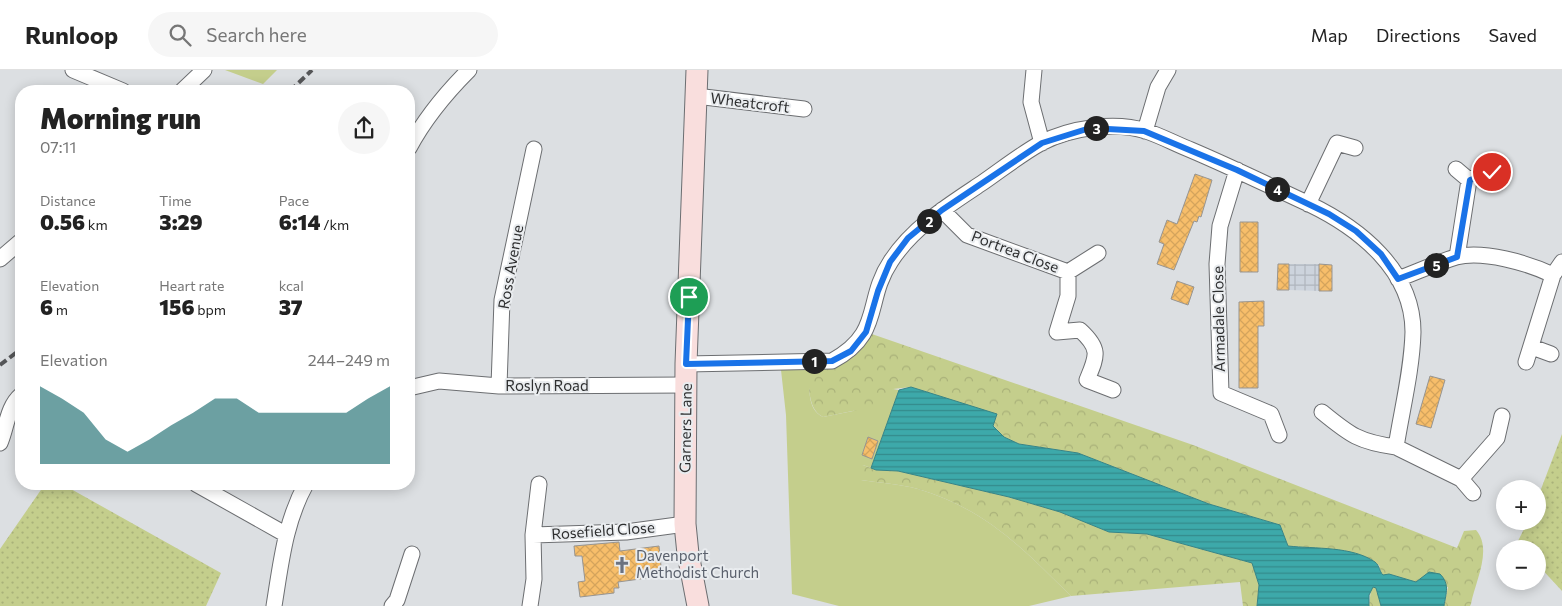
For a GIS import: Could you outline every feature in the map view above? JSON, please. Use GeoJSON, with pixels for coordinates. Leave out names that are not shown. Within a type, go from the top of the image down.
{"type":"FeatureCollection","features":[{"type":"Feature","properties":{"kind":"street"},"geometry":{"type":"LineString","coordinates":[[73,70],[109,85]]}},
{"type":"Feature","properties":{"kind":"street"},"geometry":{"type":"LineString","coordinates":[[188,85],[204,70]]}},
{"type":"Feature","properties":{"kind":"street"},"geometry":{"type":"LineString","coordinates":[[415,137],[447,92],[468,70]]}},
{"type":"Feature","properties":{"kind":"street","name":"Garners Lane"},"geometry":{"type":"LineString","coordinates":[[697,70],[686,364],[685,524],[688,554],[698,606]]}},
{"type":"Feature","properties":{"kind":"street"},"geometry":{"type":"LineString","coordinates":[[1034,70],[1031,102],[1042,143]]}},
{"type":"Feature","properties":{"kind":"street"},"geometry":{"type":"LineString","coordinates":[[1144,131],[1158,87],[1168,70]]}},
{"type":"Feature","properties":{"kind":"street","name":"Wheatcroft"},"geometry":{"type":"LineString","coordinates":[[696,96],[804,110]]}},
{"type":"Feature","properties":{"kind":"street"},"geometry":{"type":"LineString","coordinates":[[686,364],[832,361],[851,351],[866,332],[878,291],[890,262],[908,238],[942,210],[1042,143],[1090,128],[1144,131],[1237,170],[1308,204],[1356,231],[1381,254],[1398,279],[1407,302],[1413,330],[1411,357],[1396,447]]}},
{"type":"Feature","properties":{"kind":"street"},"geometry":{"type":"LineString","coordinates":[[1308,204],[1337,143],[1355,148]]}},
{"type":"Feature","properties":{"kind":"street","name":"Ross Avenue"},"geometry":{"type":"LineString","coordinates":[[499,386],[502,300],[534,149]]}},
{"type":"Feature","properties":{"kind":"street","name":"Armadale Close"},"geometry":{"type":"LineString","coordinates":[[1237,170],[1220,226],[1217,264],[1221,393],[1271,414],[1279,435]]}},
{"type":"Feature","properties":{"kind":"street"},"geometry":{"type":"LineString","coordinates":[[1456,170],[1470,180]]}},
{"type":"Feature","properties":{"kind":"street"},"geometry":{"type":"LineString","coordinates":[[1470,180],[1492,172]]}},
{"type":"Feature","properties":{"kind":"street"},"geometry":{"type":"LineString","coordinates":[[1457,257],[1470,180]]}},
{"type":"Feature","properties":{"kind":"street","name":"Portrea Close"},"geometry":{"type":"LineString","coordinates":[[942,210],[967,235],[1068,272]]}},
{"type":"Feature","properties":{"kind":"street"},"geometry":{"type":"LineString","coordinates":[[0,259],[15,246]]}},
{"type":"Feature","properties":{"kind":"street","name":"Portrea Close"},"geometry":{"type":"LineString","coordinates":[[1068,272],[1098,253]]}},
{"type":"Feature","properties":{"kind":"street"},"geometry":{"type":"LineString","coordinates":[[1398,279],[1457,257],[1480,256],[1522,263],[1552,275]]}},
{"type":"Feature","properties":{"kind":"street"},"geometry":{"type":"LineString","coordinates":[[1526,362],[1552,275],[1562,262]]}},
{"type":"Feature","properties":{"kind":"street","name":"Portrea Close"},"geometry":{"type":"LineString","coordinates":[[1068,272],[1068,296],[1057,332],[1080,330],[1093,342],[1096,358],[1087,380],[1113,390]]}},
{"type":"Feature","properties":{"kind":"street"},"geometry":{"type":"LineString","coordinates":[[1532,347],[1550,354]]}},
{"type":"Feature","properties":{"kind":"street","name":"Roslyn Road"},"geometry":{"type":"LineString","coordinates":[[415,387],[439,381],[499,386],[686,385]]}},
{"type":"Feature","properties":{"kind":"street"},"geometry":{"type":"LineString","coordinates":[[0,443],[9,412],[15,400]]}},
{"type":"Feature","properties":{"kind":"street"},"geometry":{"type":"LineString","coordinates":[[1322,412],[1346,432],[1368,443],[1396,447],[1462,479],[1473,493]]}},
{"type":"Feature","properties":{"kind":"street"},"geometry":{"type":"LineString","coordinates":[[1462,479],[1497,438],[1502,416]]}},
{"type":"Feature","properties":{"kind":"street"},"geometry":{"type":"LineString","coordinates":[[533,535],[539,484]]}},
{"type":"Feature","properties":{"kind":"street"},"geometry":{"type":"LineString","coordinates":[[207,490],[285,534]]}},
{"type":"Feature","properties":{"kind":"street"},"geometry":{"type":"LineString","coordinates":[[274,606],[285,534],[296,501],[302,490]]}},
{"type":"Feature","properties":{"kind":"street","name":"Rosefield Close"},"geometry":{"type":"LineString","coordinates":[[530,606],[534,579],[533,535],[626,532],[685,524]]}},
{"type":"Feature","properties":{"kind":"street"},"geometry":{"type":"LineString","coordinates":[[392,606],[397,600],[412,554]]}},
{"type":"Feature","properties":{"kind":"shaded area"},"geometry":{"type":"Polygon","coordinates":[[[1289,264],[1319,264],[1319,291],[1289,290],[1289,281],[1278,280],[1278,274],[1289,274],[1289,264]]]}},
{"type":"Feature","properties":{"kind":"green space"},"geometry":{"type":"Polygon","coordinates":[[[225,70],[277,70],[263,84],[225,70]]]}},
{"type":"Feature","properties":{"kind":"green space"},"geometry":{"type":"Polygon","coordinates":[[[866,332],[1193,445],[1457,548],[1464,531],[1476,530],[1481,538],[1483,556],[1471,604],[1470,606],[1444,606],[1448,587],[1416,582],[1389,574],[1376,588],[1381,606],[1369,606],[1371,589],[1381,573],[1379,565],[1346,551],[1288,546],[1280,525],[1209,504],[1078,453],[1019,444],[1004,437],[993,425],[997,415],[911,387],[893,389],[887,404],[823,417],[817,413],[811,400],[808,361],[832,361],[866,332]]]}},
{"type":"Feature","properties":{"kind":"green space"},"geometry":{"type":"Polygon","coordinates":[[[809,369],[811,403],[814,409],[823,417],[853,411],[893,389],[899,390],[871,468],[863,465],[861,480],[918,489],[964,508],[984,519],[1036,562],[1071,596],[1029,606],[839,606],[792,594],[786,415],[781,370],[809,369]]]}},
{"type":"Feature","properties":{"kind":"green space"},"geometry":{"type":"Polygon","coordinates":[[[1562,434],[1562,591],[1546,574],[1546,540],[1518,540],[1524,530],[1546,530],[1546,480],[1544,480],[1562,434]]]}},
{"type":"Feature","properties":{"kind":"green space"},"geometry":{"type":"Polygon","coordinates":[[[863,465],[876,470],[898,471],[1009,497],[1060,512],[1109,532],[1147,534],[1252,563],[1259,585],[1257,606],[1243,606],[1240,582],[1071,596],[1036,562],[984,519],[942,498],[918,489],[861,480],[860,468],[863,465]]]}},
{"type":"Feature","properties":{"kind":"green space"},"geometry":{"type":"Polygon","coordinates":[[[41,490],[73,490],[221,573],[206,606],[0,606],[0,549],[41,490]]]}},
{"type":"Feature","properties":{"kind":"water"},"geometry":{"type":"Polygon","coordinates":[[[911,387],[997,414],[993,426],[1004,437],[1019,444],[1078,453],[1209,504],[1280,525],[1288,546],[1333,549],[1356,553],[1375,562],[1383,575],[1389,574],[1416,582],[1429,572],[1440,574],[1446,585],[1444,606],[1381,606],[1376,588],[1373,587],[1369,595],[1369,606],[1257,606],[1259,585],[1252,563],[1147,534],[1109,532],[1060,512],[1009,497],[898,471],[871,468],[899,390],[911,387]]]}},
{"type":"Feature","properties":{"kind":"building"},"geometry":{"type":"Polygon","coordinates":[[[1195,174],[1212,180],[1201,217],[1199,216],[1197,222],[1194,221],[1174,270],[1157,264],[1164,244],[1159,242],[1167,220],[1177,224],[1195,174]]]}},
{"type":"Feature","properties":{"kind":"building"},"geometry":{"type":"Polygon","coordinates":[[[1240,222],[1258,222],[1258,272],[1240,272],[1240,222]]]}},
{"type":"Feature","properties":{"kind":"building"},"geometry":{"type":"Polygon","coordinates":[[[1278,264],[1289,264],[1289,290],[1277,290],[1278,264]]]}},
{"type":"Feature","properties":{"kind":"building"},"geometry":{"type":"Polygon","coordinates":[[[1319,264],[1332,265],[1332,291],[1319,291],[1319,264]]]}},
{"type":"Feature","properties":{"kind":"building"},"geometry":{"type":"Polygon","coordinates":[[[1177,281],[1194,287],[1188,305],[1171,299],[1177,281]]]}},
{"type":"Feature","properties":{"kind":"building"},"geometry":{"type":"Polygon","coordinates":[[[1264,301],[1264,326],[1258,326],[1258,388],[1239,388],[1239,302],[1264,301]]]}},
{"type":"Feature","properties":{"kind":"building"},"geometry":{"type":"Polygon","coordinates":[[[1430,376],[1445,380],[1431,428],[1416,424],[1430,376]]]}},
{"type":"Feature","properties":{"kind":"building"},"geometry":{"type":"Polygon","coordinates":[[[868,437],[878,441],[872,459],[862,455],[868,437]]]}},
{"type":"Feature","properties":{"kind":"building","name":"Davenport Methodist Church"},"geometry":{"type":"Polygon","coordinates":[[[619,542],[620,551],[659,546],[662,576],[618,582],[619,588],[614,588],[614,593],[580,597],[578,582],[585,581],[582,556],[575,556],[574,546],[619,542]]]}},
{"type":"Feature","properties":{"kind":"railway"},"geometry":{"type":"LineString","coordinates":[[296,85],[312,70]]}},
{"type":"Feature","properties":{"kind":"railway"},"geometry":{"type":"LineString","coordinates":[[0,365],[15,354]]}},
{"type":"Feature","properties":{"kind":"place","name":"Davenport Methodist Church"},"geometry":{"type":"Point","coordinates":[622,565]}},
{"type":"Feature","properties":{"kind":"route"},"geometry":{"type":"LineString","coordinates":[[689,297],[686,364],[832,361],[851,351],[866,332],[878,291],[890,262],[908,238],[942,210],[1042,143],[1090,128],[1119,128],[1144,131],[1237,170],[1329,214],[1356,231],[1381,254],[1398,279],[1457,257],[1470,180],[1492,172]]}}]}
